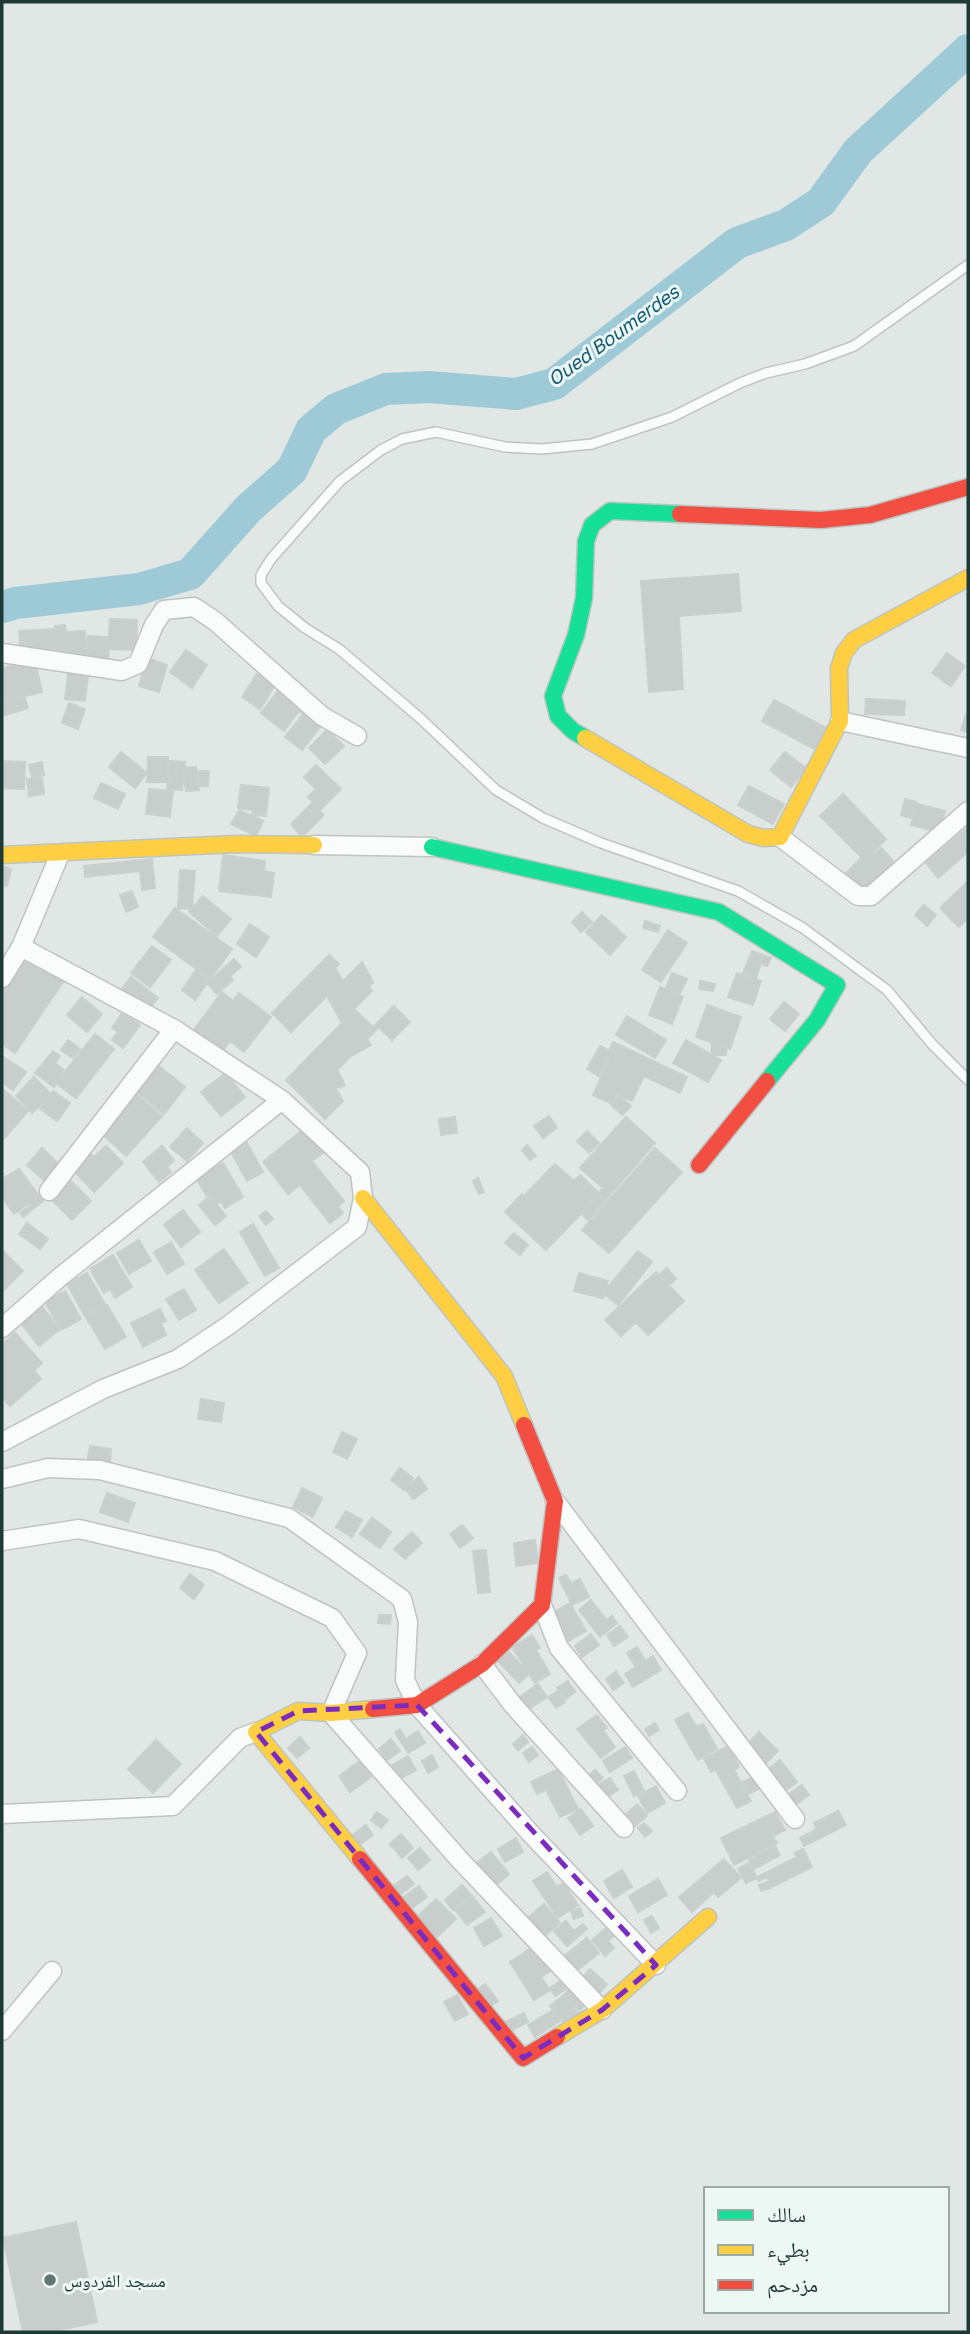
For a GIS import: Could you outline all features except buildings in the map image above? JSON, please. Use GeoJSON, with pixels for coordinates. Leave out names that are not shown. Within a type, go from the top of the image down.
{"type":"FeatureCollection","features":[{"type":"Feature","properties":{"kind":"street"},"geometry":{"type":"LineString","coordinates":[[968,487],[870,515],[821,520],[610,511],[592,525],[586,541],[584,598],[576,635],[553,696],[558,716],[573,731],[748,834],[764,838],[780,837],[858,896],[871,896],[968,811]]}},
{"type":"Feature","properties":{"kind":"street"},"geometry":{"type":"LineString","coordinates":[[780,837],[840,721],[839,668],[844,653],[854,640],[968,578]]}},
{"type":"Feature","properties":{"kind":"street"},"geometry":{"type":"LineString","coordinates":[[2,653],[121,671],[138,664],[153,625],[164,610],[194,607],[215,621],[322,716],[356,736]]}},
{"type":"Feature","properties":{"kind":"street"},"geometry":{"type":"LineString","coordinates":[[840,721],[968,748]]}},
{"type":"Feature","properties":{"kind":"street"},"geometry":{"type":"LineString","coordinates":[[2,855],[270,843],[432,848],[719,912],[836,985],[817,1020],[699,1165]]}},
{"type":"Feature","properties":{"kind":"street"},"geometry":{"type":"LineString","coordinates":[[2,978],[21,947],[60,854]]}},
{"type":"Feature","properties":{"kind":"street"},"geometry":{"type":"LineString","coordinates":[[2,1442],[103,1389],[178,1359],[219,1332],[357,1227],[363,1198],[360,1172],[282,1100],[174,1029],[21,947]]}},
{"type":"Feature","properties":{"kind":"street"},"geometry":{"type":"LineString","coordinates":[[49,1191],[174,1029]]}},
{"type":"Feature","properties":{"kind":"street"},"geometry":{"type":"LineString","coordinates":[[2,1328],[71,1268],[282,1100]]}},
{"type":"Feature","properties":{"kind":"street"},"geometry":{"type":"LineString","coordinates":[[363,1198],[504,1377],[555,1501],[795,1819]]}},
{"type":"Feature","properties":{"kind":"street"},"geometry":{"type":"LineString","coordinates":[[2,1479],[48,1468],[100,1470],[289,1518],[402,1599],[408,1622],[405,1680],[417,1705],[532,1835],[656,1965]]}},
{"type":"Feature","properties":{"kind":"street"},"geometry":{"type":"LineString","coordinates":[[555,1501],[542,1605],[559,1648],[677,1791]]}},
{"type":"Feature","properties":{"kind":"street"},"geometry":{"type":"LineString","coordinates":[[2,1541],[79,1529],[93,1532],[215,1561],[332,1618],[357,1653],[331,1713]]}},
{"type":"Feature","properties":{"kind":"street"},"geometry":{"type":"LineString","coordinates":[[2,1814],[173,1806],[240,1738],[298,1711],[331,1713],[417,1705],[482,1664],[542,1605]]}},
{"type":"Feature","properties":{"kind":"street"},"geometry":{"type":"LineString","coordinates":[[482,1664],[513,1705],[624,1828]]}},
{"type":"Feature","properties":{"kind":"street"},"geometry":{"type":"LineString","coordinates":[[331,1713],[459,1859],[602,2010]]}},
{"type":"Feature","properties":{"kind":"street"},"geometry":{"type":"LineString","coordinates":[[256,1732],[523,2058],[602,2010],[708,1917]]}},
{"type":"Feature","properties":{"kind":"street"},"geometry":{"type":"LineString","coordinates":[[2,2031],[52,1971]]}},
{"type":"Feature","properties":{"kind":"lane"},"geometry":{"type":"LineString","coordinates":[[968,265],[854,346],[805,365],[766,373],[672,417],[592,444],[542,449],[505,447],[436,432],[402,439],[381,450],[340,481],[271,559],[261,575],[261,583],[278,606],[305,628],[339,649],[420,718],[496,790],[543,818],[601,843],[738,891],[803,928],[887,990],[932,1044],[968,1080]]}},
{"type":"Feature","properties":{"kind":"highlighted area"},"geometry":{"type":"Polygon","coordinates":[[[417,1705],[656,1965],[602,2010],[523,2058],[256,1732],[298,1711],[417,1705]]]}},
{"type":"Feature","properties":{"kind":"waterway","name":"Oued Boumerdes"},"geometry":{"type":"LineString","coordinates":[[2,607],[16,603],[139,589],[190,574],[249,508],[292,470],[311,430],[336,409],[386,389],[429,387],[516,394],[554,384],[737,243],[786,225],[821,202],[858,151],[968,50]]}},
{"type":"Feature","properties":{"kind":"traffic: fast"},"geometry":{"type":"LineString","coordinates":[[585,738],[573,731],[558,716],[553,696],[576,635],[584,598],[586,541],[592,525],[610,511],[680,514]]}},
{"type":"Feature","properties":{"kind":"traffic: fast"},"geometry":{"type":"LineString","coordinates":[[432,847],[719,912],[837,985],[817,1020],[767,1081]]}},
{"type":"Feature","properties":{"kind":"traffic: slow"},"geometry":{"type":"LineString","coordinates":[[585,738],[748,834],[764,838],[780,837],[840,721],[839,668],[844,653],[854,640],[968,578]]}},
{"type":"Feature","properties":{"kind":"traffic: slow"},"geometry":{"type":"LineString","coordinates":[[2,855],[236,844],[314,845]]}},
{"type":"Feature","properties":{"kind":"traffic: slow"},"geometry":{"type":"LineString","coordinates":[[363,1198],[504,1376],[524,1425]]}},
{"type":"Feature","properties":{"kind":"traffic: slow"},"geometry":{"type":"LineString","coordinates":[[360,1859],[256,1732],[298,1711],[331,1713],[373,1709]]}},
{"type":"Feature","properties":{"kind":"traffic: slow"},"geometry":{"type":"LineString","coordinates":[[557,2037],[602,2010],[708,1917]]}},
{"type":"Feature","properties":{"kind":"traffic: jam"},"geometry":{"type":"LineString","coordinates":[[680,514],[821,520],[870,515],[968,487]]}},
{"type":"Feature","properties":{"kind":"traffic: jam"},"geometry":{"type":"LineString","coordinates":[[699,1165],[767,1081]]}},
{"type":"Feature","properties":{"kind":"traffic: jam"},"geometry":{"type":"LineString","coordinates":[[373,1709],[417,1705],[482,1664],[542,1605],[555,1501],[524,1425]]}},
{"type":"Feature","properties":{"kind":"traffic: jam"},"geometry":{"type":"LineString","coordinates":[[360,1859],[523,2058],[557,2037]]}},
{"type":"Feature","properties":{"kind":"place","name":"مسجد الفردوس"},"geometry":{"type":"Point","coordinates":[50,2280]}}]}
